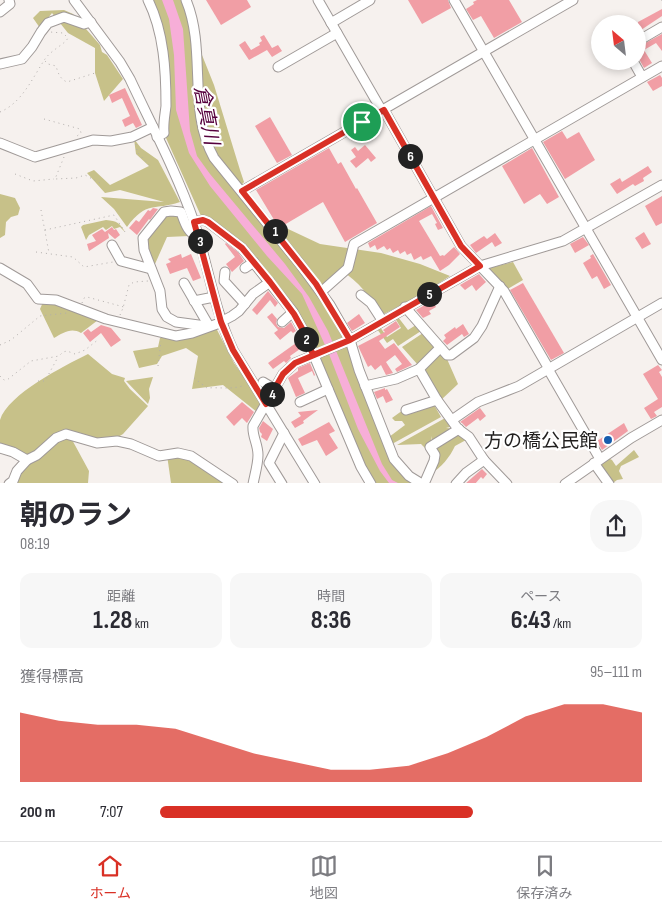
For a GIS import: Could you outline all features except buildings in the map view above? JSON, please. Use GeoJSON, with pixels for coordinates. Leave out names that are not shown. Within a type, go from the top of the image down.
{"type":"FeatureCollection","features":[{"type":"Feature","properties":{"kind":"street"},"geometry":{"type":"LineString","coordinates":[[0,12],[10,4],[9,0]]}},
{"type":"Feature","properties":{"kind":"street"},"geometry":{"type":"LineString","coordinates":[[74,0],[120,62],[153,127],[194,222],[221,322],[233,350],[314,483]]}},
{"type":"Feature","properties":{"kind":"street"},"geometry":{"type":"LineString","coordinates":[[148,0],[159,29],[166,108],[163,121],[164,133],[157,137]]}},
{"type":"Feature","properties":{"kind":"street"},"geometry":{"type":"LineString","coordinates":[[186,0],[191,11],[196,34],[201,117],[206,142],[214,158],[321,292],[350,340],[365,386],[394,459],[409,476],[421,483]]}},
{"type":"Feature","properties":{"kind":"street"},"geometry":{"type":"LineString","coordinates":[[318,0],[461,246],[504,291],[608,483]]}},
{"type":"Feature","properties":{"kind":"street"},"geometry":{"type":"LineString","coordinates":[[331,22],[370,0]]}},
{"type":"Feature","properties":{"kind":"street"},"geometry":{"type":"LineString","coordinates":[[454,0],[662,360]]}},
{"type":"Feature","properties":{"kind":"street"},"geometry":{"type":"LineString","coordinates":[[242,191],[573,0]]}},
{"type":"Feature","properties":{"kind":"street"},"geometry":{"type":"LineString","coordinates":[[0,64],[22,59],[48,23],[64,16],[84,24],[91,22]]}},
{"type":"Feature","properties":{"kind":"street"},"geometry":{"type":"LineString","coordinates":[[646,36],[662,27]]}},
{"type":"Feature","properties":{"kind":"street"},"geometry":{"type":"LineString","coordinates":[[278,67],[337,33]]}},
{"type":"Feature","properties":{"kind":"street"},"geometry":{"type":"LineString","coordinates":[[321,292],[348,268],[354,244],[662,66]]}},
{"type":"Feature","properties":{"kind":"street"},"geometry":{"type":"LineString","coordinates":[[638,70],[642,78]]}},
{"type":"Feature","properties":{"kind":"street"},"geometry":{"type":"LineString","coordinates":[[0,143],[35,157],[93,140],[111,141],[134,136],[153,127]]}},
{"type":"Feature","properties":{"kind":"street"},"geometry":{"type":"LineString","coordinates":[[254,480],[258,456],[257,445],[252,433],[253,426],[277,390],[287,369],[295,363],[350,340],[382,320],[480,266],[563,241],[662,185]]}},
{"type":"Feature","properties":{"kind":"street"},"geometry":{"type":"LineString","coordinates":[[199,238],[188,231],[181,212],[164,212],[143,238],[144,250],[160,293],[162,309],[167,317],[176,322],[209,326]]}},
{"type":"Feature","properties":{"kind":"street"},"geometry":{"type":"LineString","coordinates":[[194,222],[203,220],[208,222],[242,248],[293,312],[315,354],[360,467],[370,483]]}},
{"type":"Feature","properties":{"kind":"street"},"geometry":{"type":"LineString","coordinates":[[112,245],[122,261],[151,269]]}},
{"type":"Feature","properties":{"kind":"street"},"geometry":{"type":"LineString","coordinates":[[245,268],[254,262]]}},
{"type":"Feature","properties":{"kind":"street"},"geometry":{"type":"LineString","coordinates":[[0,268],[27,284],[38,299],[56,300],[117,321],[176,336],[192,333],[221,322],[239,311],[253,294],[270,282]]}},
{"type":"Feature","properties":{"kind":"street"},"geometry":{"type":"LineString","coordinates":[[211,284],[225,272],[224,281],[245,304]]}},
{"type":"Feature","properties":{"kind":"street"},"geometry":{"type":"LineString","coordinates":[[184,283],[209,326]]}},
{"type":"Feature","properties":{"kind":"street"},"geometry":{"type":"LineString","coordinates":[[405,307],[440,348],[447,355],[451,355],[474,338],[482,326],[500,286]]}},
{"type":"Feature","properties":{"kind":"street"},"geometry":{"type":"LineString","coordinates":[[362,295],[371,303],[382,320]]}},
{"type":"Feature","properties":{"kind":"street"},"geometry":{"type":"LineString","coordinates":[[194,301],[214,297]]}},
{"type":"Feature","properties":{"kind":"street"},"geometry":{"type":"LineString","coordinates":[[452,420],[478,402],[519,386],[662,303]]}},
{"type":"Feature","properties":{"kind":"street"},"geometry":{"type":"LineString","coordinates":[[282,322],[293,312]]}},
{"type":"Feature","properties":{"kind":"street"},"geometry":{"type":"LineString","coordinates":[[365,386],[396,379],[419,369],[440,348]]}},
{"type":"Feature","properties":{"kind":"street"},"geometry":{"type":"LineString","coordinates":[[419,369],[452,420],[469,438],[484,460],[507,483]]}},
{"type":"Feature","properties":{"kind":"street"},"geometry":{"type":"LineString","coordinates":[[263,382],[277,390]]}},
{"type":"Feature","properties":{"kind":"street"},"geometry":{"type":"LineString","coordinates":[[300,402],[328,389]]}},
{"type":"Feature","properties":{"kind":"street"},"geometry":{"type":"LineString","coordinates":[[406,410],[438,400]]}},
{"type":"Feature","properties":{"kind":"street"},"geometry":{"type":"LineString","coordinates":[[566,483],[597,461],[662,420]]}},
{"type":"Feature","properties":{"kind":"street"},"geometry":{"type":"LineString","coordinates":[[423,483],[434,461],[435,455],[430,447],[459,429]]}},
{"type":"Feature","properties":{"kind":"street"},"geometry":{"type":"LineString","coordinates":[[281,483],[269,463],[284,433]]}},
{"type":"Feature","properties":{"kind":"street"},"geometry":{"type":"LineString","coordinates":[[12,483],[17,471],[27,460],[37,455],[56,438],[66,434],[97,443],[117,441],[131,444],[159,456],[178,453],[190,456],[231,483]]}},
{"type":"Feature","properties":{"kind":"street"},"geometry":{"type":"LineString","coordinates":[[0,448],[14,452],[27,460]]}},
{"type":"Feature","properties":{"kind":"street"},"geometry":{"type":"LineString","coordinates":[[457,483],[471,469],[484,460]]}},
{"type":"Feature","properties":{"kind":"path"},"geometry":{"type":"LineString","coordinates":[[0,112],[21,95],[45,60],[68,38],[63,33],[40,32]]}},
{"type":"Feature","properties":{"kind":"path"},"geometry":{"type":"LineString","coordinates":[[45,60],[48,64],[56,66],[58,74],[67,82],[95,73]]}},
{"type":"Feature","properties":{"kind":"path"},"geometry":{"type":"LineString","coordinates":[[44,119],[80,129],[81,134],[74,139]]}},
{"type":"Feature","properties":{"kind":"path"},"geometry":{"type":"LineString","coordinates":[[134,136],[137,152],[150,166]]}},
{"type":"Feature","properties":{"kind":"path"},"geometry":{"type":"LineString","coordinates":[[55,179],[68,147]]}},
{"type":"Feature","properties":{"kind":"path"},"geometry":{"type":"LineString","coordinates":[[15,174],[33,181],[76,178],[85,175],[100,183]]}},
{"type":"Feature","properties":{"kind":"path"},"geometry":{"type":"LineString","coordinates":[[42,210],[49,254]]}},
{"type":"Feature","properties":{"kind":"path"},"geometry":{"type":"LineString","coordinates":[[45,230],[114,216],[125,232]]}},
{"type":"Feature","properties":{"kind":"path"},"geometry":{"type":"LineString","coordinates":[[36,252],[73,257],[84,267],[122,261]]}},
{"type":"Feature","properties":{"kind":"path"},"geometry":{"type":"LineString","coordinates":[[117,321],[124,307],[129,285],[134,282],[156,281]]}},
{"type":"Feature","properties":{"kind":"path"},"geometry":{"type":"LineString","coordinates":[[79,308],[84,298],[87,297],[124,307]]}},
{"type":"Feature","properties":{"kind":"path"},"geometry":{"type":"LineString","coordinates":[[0,345],[11,340],[40,316],[67,313]]}},
{"type":"Feature","properties":{"kind":"path"},"geometry":{"type":"LineString","coordinates":[[158,366],[164,333]]}},
{"type":"Feature","properties":{"kind":"path"},"geometry":{"type":"LineString","coordinates":[[38,381],[45,380],[63,352],[68,351],[75,354],[85,350],[99,339]]}},
{"type":"Feature","properties":{"kind":"path"},"geometry":{"type":"LineString","coordinates":[[0,376],[6,380],[31,361],[39,358],[59,356]]}},
{"type":"Feature","properties":{"kind":"path"},"geometry":{"type":"LineString","coordinates":[[194,378],[207,388],[225,387],[236,389],[252,381]]}},
{"type":"Feature","properties":{"kind":"shaded area"},"geometry":{"type":"Polygon","coordinates":[[[149,0],[185,0],[196,40],[214,85],[244,182],[239,188],[338,319],[394,459],[421,483],[370,483],[304,332],[242,248],[201,216],[166,138],[168,107],[165,43],[157,9],[149,0]]]}},
{"type":"Feature","properties":{"kind":"shaded area"},"geometry":{"type":"Polygon","coordinates":[[[162,0],[173,0],[183,29],[190,131],[197,156],[285,264],[309,297],[328,331],[382,464],[392,480],[398,483],[389,483],[380,471],[358,429],[329,354],[302,294],[267,256],[210,186],[189,153],[176,110],[174,55],[169,19],[162,0]]]}},
{"type":"Feature","properties":{"kind":"shaded area"},"geometry":{"type":"Polygon","coordinates":[[[64,10],[73,14],[100,45],[102,52],[107,55],[123,79],[104,101],[95,73],[95,48],[68,33],[52,13],[40,28],[33,18],[40,11],[64,10]]]}},
{"type":"Feature","properties":{"kind":"shaded area"},"geometry":{"type":"Polygon","coordinates":[[[134,139],[141,148],[158,160],[180,202],[146,210],[140,213],[127,227],[114,209],[101,197],[164,202],[120,190],[105,193],[87,173],[94,170],[110,185],[149,166],[136,154],[134,139]]]}},
{"type":"Feature","properties":{"kind":"shaded area"},"geometry":{"type":"Polygon","coordinates":[[[0,194],[15,198],[20,208],[18,215],[11,217],[6,222],[5,235],[0,238],[0,194]]]}},
{"type":"Feature","properties":{"kind":"shaded area"},"geometry":{"type":"Polygon","coordinates":[[[164,212],[181,212],[189,236],[167,237],[155,264],[150,267],[143,238],[164,212]]]}},
{"type":"Feature","properties":{"kind":"shaded area"},"geometry":{"type":"Polygon","coordinates":[[[106,220],[118,223],[125,232],[120,227],[114,229],[112,226],[106,230],[103,227],[89,235],[86,240],[81,227],[83,225],[106,220]]]}},
{"type":"Feature","properties":{"kind":"shaded area"},"geometry":{"type":"Polygon","coordinates":[[[286,228],[320,244],[381,253],[420,264],[450,276],[419,296],[382,315],[359,285],[340,270],[322,288],[280,234],[286,228]]]}},
{"type":"Feature","properties":{"kind":"shaded area"},"geometry":{"type":"Polygon","coordinates":[[[513,262],[523,280],[506,290],[486,269],[513,262]]]}},
{"type":"Feature","properties":{"kind":"shaded area"},"geometry":{"type":"Polygon","coordinates":[[[44,300],[102,317],[81,333],[70,331],[54,338],[40,309],[44,300]]]}},
{"type":"Feature","properties":{"kind":"shaded area"},"geometry":{"type":"Polygon","coordinates":[[[398,317],[408,330],[416,325],[421,331],[398,346],[393,339],[387,343],[377,329],[380,327],[387,337],[401,328],[395,318],[398,317]]]}},
{"type":"Feature","properties":{"kind":"shaded area"},"geometry":{"type":"Polygon","coordinates":[[[215,326],[234,363],[263,404],[257,412],[223,385],[192,389],[198,356],[186,348],[162,356],[157,364],[139,368],[133,351],[158,347],[160,338],[175,337],[215,326]]]}},
{"type":"Feature","properties":{"kind":"shaded area"},"geometry":{"type":"Polygon","coordinates":[[[423,333],[447,359],[458,384],[441,400],[418,365],[402,347],[423,333]]]}},
{"type":"Feature","properties":{"kind":"shaded area"},"geometry":{"type":"Polygon","coordinates":[[[88,354],[112,374],[125,378],[124,381],[130,389],[148,406],[123,434],[110,442],[70,436],[89,471],[88,483],[15,483],[27,460],[0,447],[0,420],[5,410],[14,400],[38,382],[88,354]]]}},
{"type":"Feature","properties":{"kind":"shaded area"},"geometry":{"type":"Polygon","coordinates":[[[153,377],[149,389],[150,398],[148,404],[126,381],[153,377]]]}},
{"type":"Feature","properties":{"kind":"shaded area"},"geometry":{"type":"Polygon","coordinates":[[[433,403],[441,417],[392,444],[389,437],[405,425],[402,421],[395,421],[392,418],[410,405],[433,403]]]}},
{"type":"Feature","properties":{"kind":"shaded area"},"geometry":{"type":"Polygon","coordinates":[[[447,417],[457,430],[450,427],[446,428],[455,430],[466,440],[455,446],[445,462],[430,474],[432,436],[430,445],[426,449],[421,444],[397,445],[447,417]]]}},
{"type":"Feature","properties":{"kind":"shaded area"},"geometry":{"type":"Polygon","coordinates":[[[634,450],[639,457],[621,466],[619,471],[623,479],[613,483],[598,465],[608,458],[616,466],[634,450]]]}},
{"type":"Feature","properties":{"kind":"shaded area"},"geometry":{"type":"Polygon","coordinates":[[[178,453],[233,483],[171,483],[167,455],[178,453]]]}},
{"type":"Feature","properties":{"kind":"place","name":"方の橋公民館"},"geometry":{"type":"Point","coordinates":[608,440]}},
{"type":"Feature","properties":{"kind":"route"},"geometry":{"type":"LineString","coordinates":[[362,122],[242,191],[316,284],[350,340],[313,355],[304,332],[294,314],[242,248],[208,222],[203,220],[194,222],[226,336],[266,404],[283,374],[295,363],[350,340],[382,320],[480,266],[461,246],[384,110],[362,122]]}},
{"type":"Feature","properties":{"kind":"water label","name":"倉真川"},"geometry":{"type":"Point","coordinates":[207,115]}}]}
